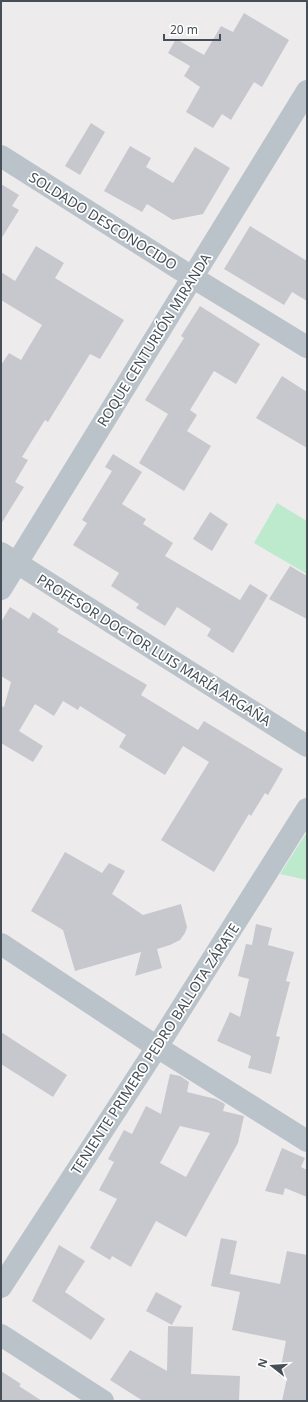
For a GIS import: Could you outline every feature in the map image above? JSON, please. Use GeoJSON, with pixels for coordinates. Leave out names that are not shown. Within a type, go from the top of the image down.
{"type":"FeatureCollection","features":[{"type":"Feature","properties":{"kind":"street","name":"ROQUE CENTURIÓN MIRANDA"},"geometry":{"type":"LineString","coordinates":[[1,588],[9,558],[192,277],[307,91]]}},
{"type":"Feature","properties":{"kind":"street","name":"SOLDADO DESCONOCIDO"},"geometry":{"type":"LineString","coordinates":[[1,156],[192,277],[307,347]]}},
{"type":"Feature","properties":{"kind":"street","name":"PROFESOR DOCTOR LUIS MARÍA ARGAÑA"},"geometry":{"type":"LineString","coordinates":[[9,558],[307,746]]}},
{"type":"Feature","properties":{"kind":"street","name":"TENIENTE PRIMERO PEDRO BALLOTA ZÁRATE"},"geometry":{"type":"LineString","coordinates":[[1,1287],[157,1048],[307,809]]}},
{"type":"Feature","properties":{"kind":"street"},"geometry":{"type":"LineString","coordinates":[[1,944],[157,1048],[307,1141]]}},
{"type":"Feature","properties":{"kind":"street"},"geometry":{"type":"LineString","coordinates":[[1,1335],[103,1401]]}},
{"type":"Feature","properties":{"kind":"green space"},"geometry":{"type":"Polygon","coordinates":[[[277,503],[307,521],[307,574],[254,543],[277,503]]]}},
{"type":"Feature","properties":{"kind":"green space"},"geometry":{"type":"Polygon","coordinates":[[[307,832],[307,880],[280,874],[307,832]]]}},
{"type":"Feature","properties":{"kind":"building"},"geometry":{"type":"Polygon","coordinates":[[[244,13],[289,40],[262,87],[254,82],[231,120],[222,114],[213,128],[186,112],[200,87],[184,76],[190,66],[168,53],[176,39],[204,55],[221,26],[233,32],[244,13]]]}},
{"type":"Feature","properties":{"kind":"building"},"geometry":{"type":"Polygon","coordinates":[[[91,123],[105,132],[80,175],[65,166],[91,123]]]}},
{"type":"Feature","properties":{"kind":"building"},"geometry":{"type":"Polygon","coordinates":[[[130,146],[151,158],[146,167],[173,183],[195,147],[230,168],[203,214],[173,220],[147,204],[142,212],[104,191],[130,146]]]}},
{"type":"Feature","properties":{"kind":"building"},"geometry":{"type":"Polygon","coordinates":[[[1,184],[19,195],[12,206],[19,210],[1,239],[1,184]]]}},
{"type":"Feature","properties":{"kind":"building"},"geometry":{"type":"Polygon","coordinates":[[[250,226],[307,261],[307,301],[292,292],[284,305],[224,269],[250,226]]]}},
{"type":"Feature","properties":{"kind":"building"},"geometry":{"type":"Polygon","coordinates":[[[36,246],[64,263],[55,278],[124,320],[100,359],[90,354],[48,422],[45,420],[22,457],[28,460],[15,482],[24,487],[1,524],[1,365],[9,353],[21,360],[42,325],[1,300],[1,272],[15,281],[36,246]]]}},
{"type":"Feature","properties":{"kind":"building"},"geometry":{"type":"Polygon","coordinates":[[[200,306],[260,344],[236,384],[214,371],[190,410],[197,415],[187,431],[211,446],[184,491],[139,463],[168,414],[145,400],[184,338],[181,336],[200,306]]]}},
{"type":"Feature","properties":{"kind":"building"},"geometry":{"type":"Polygon","coordinates":[[[282,376],[307,392],[307,448],[256,418],[282,376]]]}},
{"type":"Feature","properties":{"kind":"building"},"geometry":{"type":"Polygon","coordinates":[[[113,454],[142,472],[122,504],[146,519],[143,524],[173,543],[165,556],[240,600],[250,584],[268,595],[233,653],[207,636],[211,629],[177,607],[165,626],[136,608],[139,604],[111,586],[119,573],[73,545],[87,523],[82,520],[112,471],[105,467],[113,454]]]}},
{"type":"Feature","properties":{"kind":"building"},"geometry":{"type":"Polygon","coordinates":[[[210,512],[228,524],[212,551],[193,539],[210,512]]]}},
{"type":"Feature","properties":{"kind":"building"},"geometry":{"type":"Polygon","coordinates":[[[290,566],[307,576],[307,619],[269,599],[290,566]]]}},
{"type":"Feature","properties":{"kind":"building"},"geometry":{"type":"Polygon","coordinates":[[[10,607],[29,619],[33,612],[59,629],[57,632],[147,685],[141,695],[198,730],[204,721],[283,769],[268,795],[265,793],[251,816],[249,814],[214,872],[161,840],[209,762],[183,746],[165,775],[119,747],[126,735],[80,706],[78,710],[63,701],[54,716],[35,704],[19,731],[43,746],[33,762],[1,743],[1,706],[4,707],[11,682],[1,676],[1,622],[10,607]]]}},
{"type":"Feature","properties":{"kind":"building"},"geometry":{"type":"Polygon","coordinates":[[[65,852],[102,873],[109,863],[125,871],[112,894],[143,915],[181,904],[187,927],[180,940],[157,949],[162,968],[135,976],[141,952],[75,971],[63,930],[31,911],[65,852]]]}},
{"type":"Feature","properties":{"kind":"building"},"geometry":{"type":"Polygon","coordinates":[[[256,924],[272,928],[268,945],[294,952],[286,981],[290,982],[276,1036],[280,1037],[271,1074],[248,1068],[251,1056],[217,1041],[230,1012],[240,1017],[249,979],[238,976],[246,944],[252,945],[256,924]]]}},
{"type":"Feature","properties":{"kind":"building"},"geometry":{"type":"Polygon","coordinates":[[[1,1032],[67,1075],[53,1097],[1,1064],[1,1032]]]}},
{"type":"Feature","properties":{"kind":"building"},"geometry":{"type":"Polygon","coordinates":[[[170,1074],[180,1076],[189,1082],[187,1092],[216,1099],[225,1104],[223,1111],[244,1116],[238,1143],[186,1237],[156,1221],[131,1267],[112,1256],[110,1260],[90,1248],[117,1199],[99,1190],[114,1162],[108,1159],[124,1130],[132,1134],[146,1106],[161,1114],[170,1074]],[[180,1126],[160,1163],[186,1177],[210,1133],[180,1126]]]}},
{"type":"Feature","properties":{"kind":"building"},"geometry":{"type":"Polygon","coordinates":[[[282,1148],[305,1158],[301,1167],[307,1170],[307,1197],[285,1188],[283,1195],[265,1191],[282,1148]]]}},
{"type":"Feature","properties":{"kind":"building"},"geometry":{"type":"Polygon","coordinates":[[[221,1238],[237,1241],[230,1274],[280,1284],[287,1251],[307,1255],[307,1401],[282,1401],[287,1378],[279,1376],[286,1341],[232,1330],[240,1292],[211,1286],[221,1238]]]}},
{"type":"Feature","properties":{"kind":"building"},"geometry":{"type":"Polygon","coordinates":[[[59,1245],[85,1261],[65,1292],[105,1319],[91,1340],[32,1301],[59,1245]]]}},
{"type":"Feature","properties":{"kind":"building"},"geometry":{"type":"Polygon","coordinates":[[[156,1292],[182,1306],[172,1325],[146,1311],[156,1292]]]}},
{"type":"Feature","properties":{"kind":"building"},"geometry":{"type":"Polygon","coordinates":[[[168,1326],[193,1327],[191,1374],[240,1376],[239,1401],[143,1401],[110,1380],[130,1350],[167,1371],[168,1326]]]}},
{"type":"Feature","properties":{"kind":"building"},"geometry":{"type":"Polygon","coordinates":[[[1,1371],[21,1384],[19,1386],[42,1401],[1,1401],[1,1371]]]}}]}
